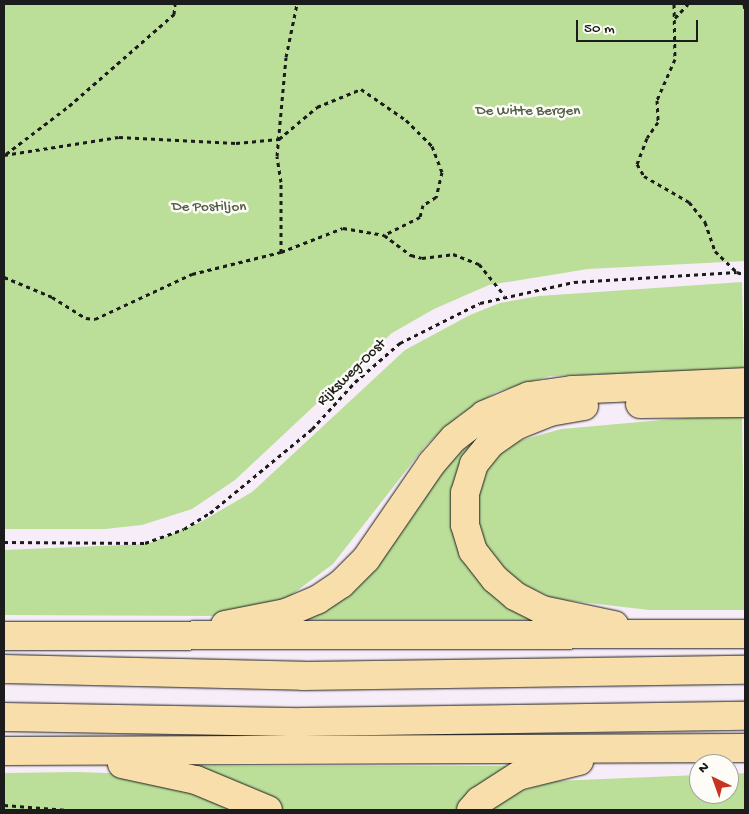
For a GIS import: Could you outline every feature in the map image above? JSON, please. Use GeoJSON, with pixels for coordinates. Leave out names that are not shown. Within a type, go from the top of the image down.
{"type":"FeatureCollection","features":[{"type":"Feature","properties":{"kind":"highway"},"geometry":{"type":"LineString","coordinates":[[145,638],[286,612],[317,600],[341,584],[366,559],[432,463],[454,438],[484,415],[529,396],[572,390],[745,382]]}},
{"type":"Feature","properties":{"kind":"highway"},"geometry":{"type":"LineString","coordinates":[[665,636],[542,610],[515,596],[495,579],[473,550],[465,525],[466,494],[474,464],[491,443],[517,425],[550,412],[588,405],[745,403]]}},
{"type":"Feature","properties":{"kind":"highway"},"geometry":{"type":"LineString","coordinates":[[4,636],[145,638],[745,634]]}},
{"type":"Feature","properties":{"kind":"highway"},"geometry":{"type":"LineString","coordinates":[[4,669],[303,676],[745,670]]}},
{"type":"Feature","properties":{"kind":"highway"},"geometry":{"type":"LineString","coordinates":[[4,717],[304,722],[745,716]]}},
{"type":"Feature","properties":{"kind":"highway"},"geometry":{"type":"LineString","coordinates":[[10,751],[634,750],[745,748]]}},
{"type":"Feature","properties":{"kind":"highway"},"geometry":{"type":"LineString","coordinates":[[471,810],[479,801],[518,776],[634,750]]}},
{"type":"Feature","properties":{"kind":"highway"},"geometry":{"type":"LineString","coordinates":[[10,751],[54,760],[140,766],[169,772],[224,790],[268,810]]}},
{"type":"Feature","properties":{"kind":"path"},"geometry":{"type":"LineString","coordinates":[[4,156],[69,106],[174,14],[176,4]]}},
{"type":"Feature","properties":{"kind":"path"},"geometry":{"type":"LineString","coordinates":[[281,252],[278,139],[286,57],[297,4]]}},
{"type":"Feature","properties":{"kind":"path"},"geometry":{"type":"LineString","coordinates":[[674,4],[675,59],[657,100],[658,122],[647,138],[637,164],[644,176],[688,202],[705,222],[715,250],[737,272]]}},
{"type":"Feature","properties":{"kind":"path"},"geometry":{"type":"LineString","coordinates":[[674,19],[688,4]]}},
{"type":"Feature","properties":{"kind":"path"},"geometry":{"type":"LineString","coordinates":[[744,4],[745,10]]}},
{"type":"Feature","properties":{"kind":"path"},"geometry":{"type":"LineString","coordinates":[[4,156],[119,137],[236,143],[278,139],[318,107],[361,89],[406,120],[432,146],[442,172],[436,197],[423,204],[420,217],[384,235]]}},
{"type":"Feature","properties":{"kind":"path"},"geometry":{"type":"LineString","coordinates":[[4,277],[52,297],[86,318],[95,319],[192,274],[281,252],[343,228],[384,235],[417,256],[454,254],[480,264],[504,295]]}},
{"type":"Feature","properties":{"kind":"path","name":"Rijksweg-Oost"},"geometry":{"type":"LineString","coordinates":[[4,542],[145,542],[184,529],[210,513],[312,429],[355,382],[400,343],[444,318],[504,295],[574,282],[737,272],[745,275]]}},
{"type":"Feature","properties":{"kind":"path"},"geometry":{"type":"LineString","coordinates":[[4,805],[68,810]]}},
{"type":"Feature","properties":{"kind":"green space","name":"De Postiljon"},"geometry":{"type":"Polygon","coordinates":[[[4,4],[745,4],[745,261],[588,269],[489,285],[434,309],[392,333],[235,480],[192,509],[142,525],[105,529],[4,529],[4,4]]]}},
{"type":"Feature","properties":{"kind":"green space"},"geometry":{"type":"Polygon","coordinates":[[[742,282],[744,370],[550,376],[496,392],[460,415],[426,445],[333,564],[279,604],[218,616],[4,615],[4,550],[147,544],[199,523],[252,492],[405,350],[470,315],[500,303],[539,296],[742,282]]]}},
{"type":"Feature","properties":{"kind":"green space"},"geometry":{"type":"Polygon","coordinates":[[[742,413],[745,610],[649,610],[555,599],[515,581],[501,569],[479,539],[478,480],[497,455],[515,442],[561,429],[742,413]]]}},
{"type":"Feature","properties":{"kind":"green space"},"geometry":{"type":"Polygon","coordinates":[[[479,435],[464,456],[457,477],[451,497],[451,520],[537,620],[294,620],[441,465],[479,435]]]}},
{"type":"Feature","properties":{"kind":"green space"},"geometry":{"type":"Polygon","coordinates":[[[166,766],[533,766],[460,810],[277,810],[166,766]]]}},
{"type":"Feature","properties":{"kind":"green space"},"geometry":{"type":"Polygon","coordinates":[[[76,772],[136,774],[243,810],[4,810],[4,773],[76,772]]]}},
{"type":"Feature","properties":{"kind":"green space"},"geometry":{"type":"Polygon","coordinates":[[[739,773],[745,773],[745,810],[487,810],[511,794],[555,781],[689,775],[689,804],[739,804],[739,773]]]}},
{"type":"Feature","properties":{"kind":"park label","name":"De Witte Bergen"},"geometry":{"type":"Point","coordinates":[528,112]}}]}
